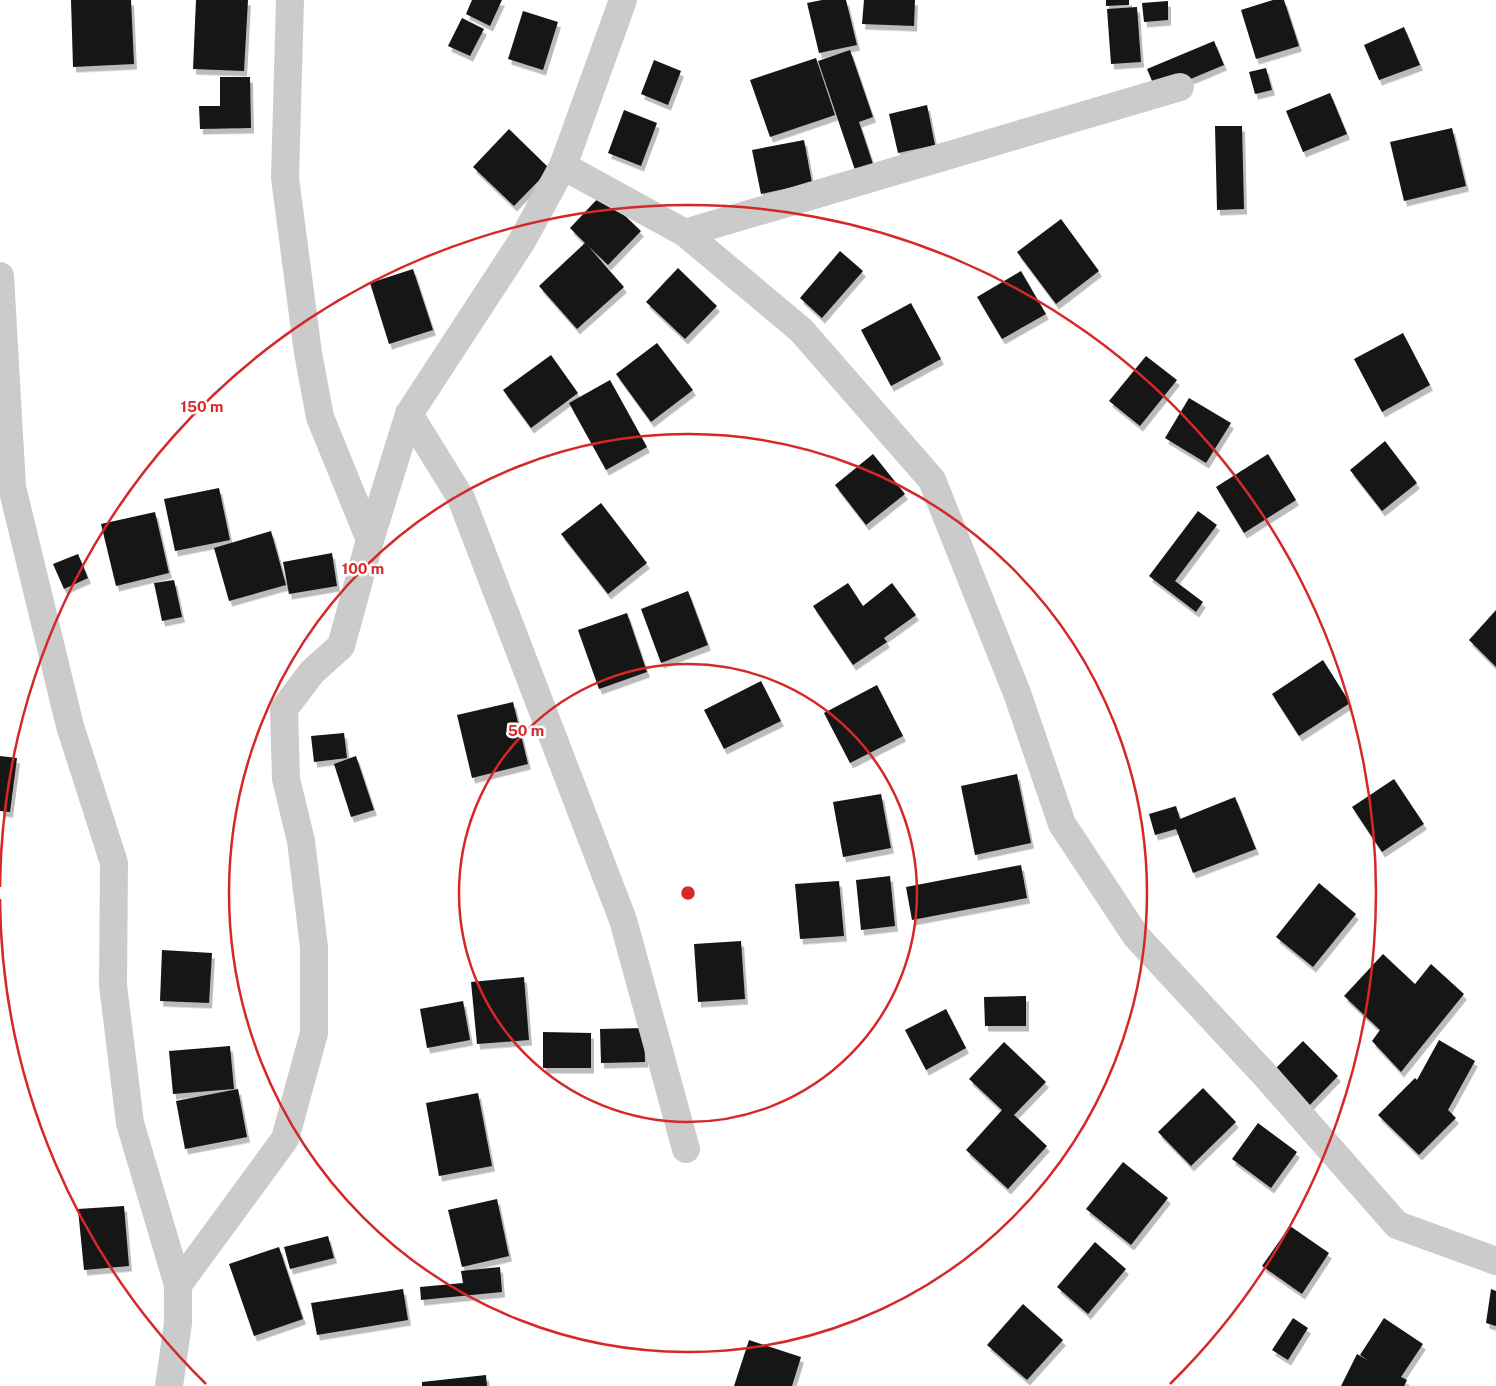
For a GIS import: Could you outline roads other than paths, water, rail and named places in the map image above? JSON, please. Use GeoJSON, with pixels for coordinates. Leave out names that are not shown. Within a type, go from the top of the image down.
{"type":"FeatureCollection","features":[{"type":"Feature","properties":{"kind":"street"},"geometry":{"type":"LineString","coordinates":[[290,0],[285,178],[308,353],[320,417],[370,540]]}},
{"type":"Feature","properties":{"kind":"street"},"geometry":{"type":"LineString","coordinates":[[178,1285],[285,1139],[314,1033],[314,947],[302,842],[286,779],[284,709],[312,672],[341,646],[370,540],[410,414],[522,240],[562,166],[623,0]]}},
{"type":"Feature","properties":{"kind":"street"},"geometry":{"type":"LineString","coordinates":[[685,233],[1180,88]]}},
{"type":"Feature","properties":{"kind":"street"},"geometry":{"type":"LineString","coordinates":[[562,166],[685,233],[801,330],[932,480],[1017,694],[1062,824],[1136,936],[1266,1075],[1397,1225],[1496,1261]]}},
{"type":"Feature","properties":{"kind":"street"},"geometry":{"type":"LineString","coordinates":[[0,276],[12,487],[70,726],[114,863],[113,985],[130,1123],[178,1285],[178,1323],[169,1386]]}},
{"type":"Feature","properties":{"kind":"street"},"geometry":{"type":"LineString","coordinates":[[410,414],[461,498],[623,920],[686,1148]]}}]}
